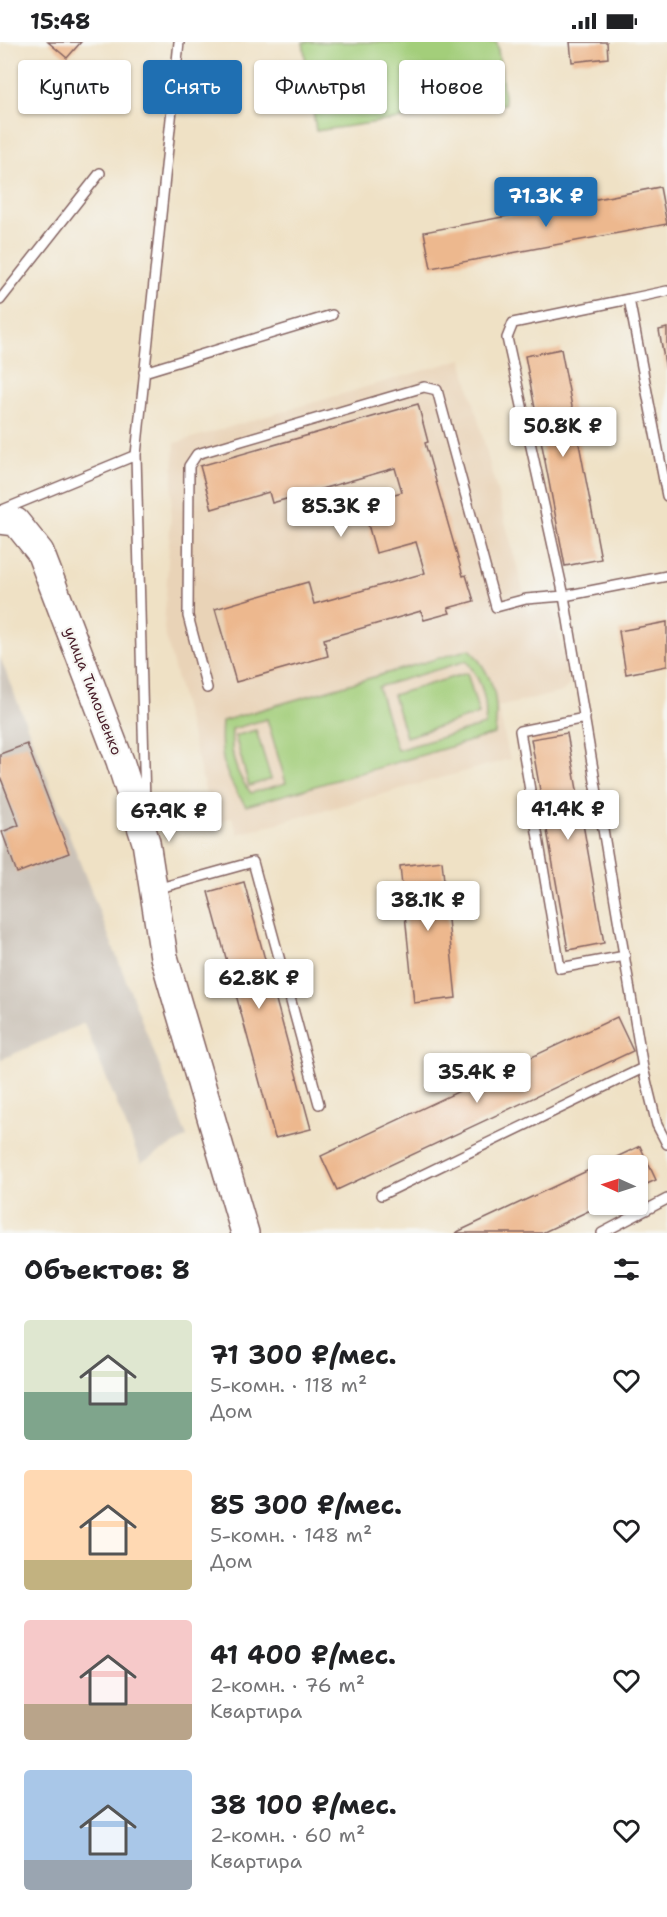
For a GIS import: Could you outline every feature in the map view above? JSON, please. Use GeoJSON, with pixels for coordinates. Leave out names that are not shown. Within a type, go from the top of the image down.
{"type":"FeatureCollection","features":[{"type":"Feature","properties":{"kind":"street","name":"улица Тимошенко"},"geometry":{"type":"LineString","coordinates":[[0,520],[16,522],[40,552],[120,761],[146,842],[164,957],[245,1233]]}},
{"type":"Feature","properties":{"kind":"lane"},"geometry":{"type":"LineString","coordinates":[[146,842],[136,455],[179,42]]}},
{"type":"Feature","properties":{"kind":"lane"},"geometry":{"type":"LineString","coordinates":[[0,300],[100,173]]}},
{"type":"Feature","properties":{"kind":"lane"},"geometry":{"type":"LineString","coordinates":[[667,291],[513,323],[507,338],[564,596],[643,1068],[657,1125],[667,1144]]}},
{"type":"Feature","properties":{"kind":"lane"},"geometry":{"type":"LineString","coordinates":[[629,299],[667,496]]}},
{"type":"Feature","properties":{"kind":"lane"},"geometry":{"type":"LineString","coordinates":[[144,372],[332,315]]}},
{"type":"Feature","properties":{"kind":"lane"},"geometry":{"type":"LineString","coordinates":[[207,688],[188,616],[189,466],[197,454],[424,387],[437,390],[496,607],[526,599],[564,596],[667,576]]}},
{"type":"Feature","properties":{"kind":"lane"},"geometry":{"type":"LineString","coordinates":[[0,511],[136,455]]}},
{"type":"Feature","properties":{"kind":"lane"},"geometry":{"type":"LineString","coordinates":[[585,718],[520,731],[560,968],[625,956]]}},
{"type":"Feature","properties":{"kind":"lane"},"geometry":{"type":"LineString","coordinates":[[153,890],[253,862],[320,1104]]}},
{"type":"Feature","properties":{"kind":"lane"},"geometry":{"type":"LineString","coordinates":[[381,1195],[643,1068]]}},
{"type":"Feature","properties":{"kind":"lane"},"geometry":{"type":"LineString","coordinates":[[657,1125],[667,1120]]}},
{"type":"Feature","properties":{"kind":"lane"},"geometry":{"type":"LineString","coordinates":[[602,1233],[667,1199]]}},
{"type":"Feature","properties":{"kind":"shaded area"},"geometry":{"type":"Polygon","coordinates":[[[462,359],[529,612],[552,606],[570,684],[562,692],[498,707],[510,759],[238,834],[232,817],[214,824],[164,629],[175,443],[462,359]]]}},
{"type":"Feature","properties":{"kind":"shaded area"},"geometry":{"type":"Polygon","coordinates":[[[0,657],[187,1137],[141,1163],[84,1023],[0,1060],[0,657]]]}},
{"type":"Feature","properties":{"kind":"green space"},"geometry":{"type":"Polygon","coordinates":[[[303,42],[497,42],[499,60],[399,60],[399,114],[435,114],[316,131],[314,114],[387,114],[387,60],[306,60],[303,42]]]}},
{"type":"Feature","properties":{"kind":"green space"},"geometry":{"type":"Polygon","coordinates":[[[470,649],[490,678],[496,709],[495,734],[246,806],[228,776],[222,756],[222,721],[470,649]],[[466,661],[378,687],[397,750],[485,725],[486,708],[483,691],[466,661]],[[267,719],[232,729],[232,747],[237,771],[251,793],[286,783],[267,719]]]}},
{"type":"Feature","properties":{"kind":"green space"},"geometry":{"type":"Polygon","coordinates":[[[467,673],[479,714],[406,737],[393,695],[467,673]]]}},
{"type":"Feature","properties":{"kind":"green space"},"geometry":{"type":"Polygon","coordinates":[[[256,730],[271,779],[249,786],[235,736],[256,730]]]}},
{"type":"Feature","properties":{"kind":"building"},"geometry":{"type":"Polygon","coordinates":[[[48,42],[81,42],[67,58],[48,42]]]}},
{"type":"Feature","properties":{"kind":"building"},"geometry":{"type":"Polygon","coordinates":[[[570,42],[607,42],[608,58],[572,62],[570,42]]]}},
{"type":"Feature","properties":{"kind":"building"},"geometry":{"type":"Polygon","coordinates":[[[660,187],[667,224],[431,268],[424,232],[660,187]]]}},
{"type":"Feature","properties":{"kind":"building"},"geometry":{"type":"Polygon","coordinates":[[[667,328],[667,370],[666,370],[659,330],[667,328]]]}},
{"type":"Feature","properties":{"kind":"building"},"geometry":{"type":"Polygon","coordinates":[[[561,349],[601,559],[565,566],[525,356],[561,349]]]}},
{"type":"Feature","properties":{"kind":"building"},"geometry":{"type":"Polygon","coordinates":[[[418,404],[428,442],[425,443],[463,576],[466,575],[474,601],[448,608],[450,613],[424,620],[421,611],[324,639],[328,656],[236,682],[215,609],[308,582],[314,604],[425,573],[416,542],[376,553],[362,503],[402,492],[395,468],[272,503],[269,492],[212,509],[200,466],[418,404]]]}},
{"type":"Feature","properties":{"kind":"building"},"geometry":{"type":"Polygon","coordinates":[[[667,622],[667,666],[626,674],[619,631],[667,622]]]}},
{"type":"Feature","properties":{"kind":"building"},"geometry":{"type":"Polygon","coordinates":[[[567,733],[604,943],[568,950],[531,739],[567,733]]]}},
{"type":"Feature","properties":{"kind":"building"},"geometry":{"type":"Polygon","coordinates":[[[27,744],[69,853],[17,873],[2,832],[19,825],[0,776],[0,754],[27,744]]]}},
{"type":"Feature","properties":{"kind":"building"},"geometry":{"type":"Polygon","coordinates":[[[442,861],[456,998],[414,1003],[400,866],[442,861]]]}},
{"type":"Feature","properties":{"kind":"building"},"geometry":{"type":"Polygon","coordinates":[[[244,882],[311,1129],[275,1138],[208,892],[244,882]]]}},
{"type":"Feature","properties":{"kind":"building"},"geometry":{"type":"Polygon","coordinates":[[[617,1017],[633,1051],[337,1190],[321,1156],[617,1017]]]}},
{"type":"Feature","properties":{"kind":"building"},"geometry":{"type":"Polygon","coordinates":[[[640,1146],[644,1155],[621,1155],[640,1146]]]}},
{"type":"Feature","properties":{"kind":"building"},"geometry":{"type":"Polygon","coordinates":[[[648,1163],[656,1180],[648,1184],[648,1163]]]}},
{"type":"Feature","properties":{"kind":"building"},"geometry":{"type":"Polygon","coordinates":[[[588,1170],[588,1211],[542,1233],[455,1233],[588,1170]]]}}]}
